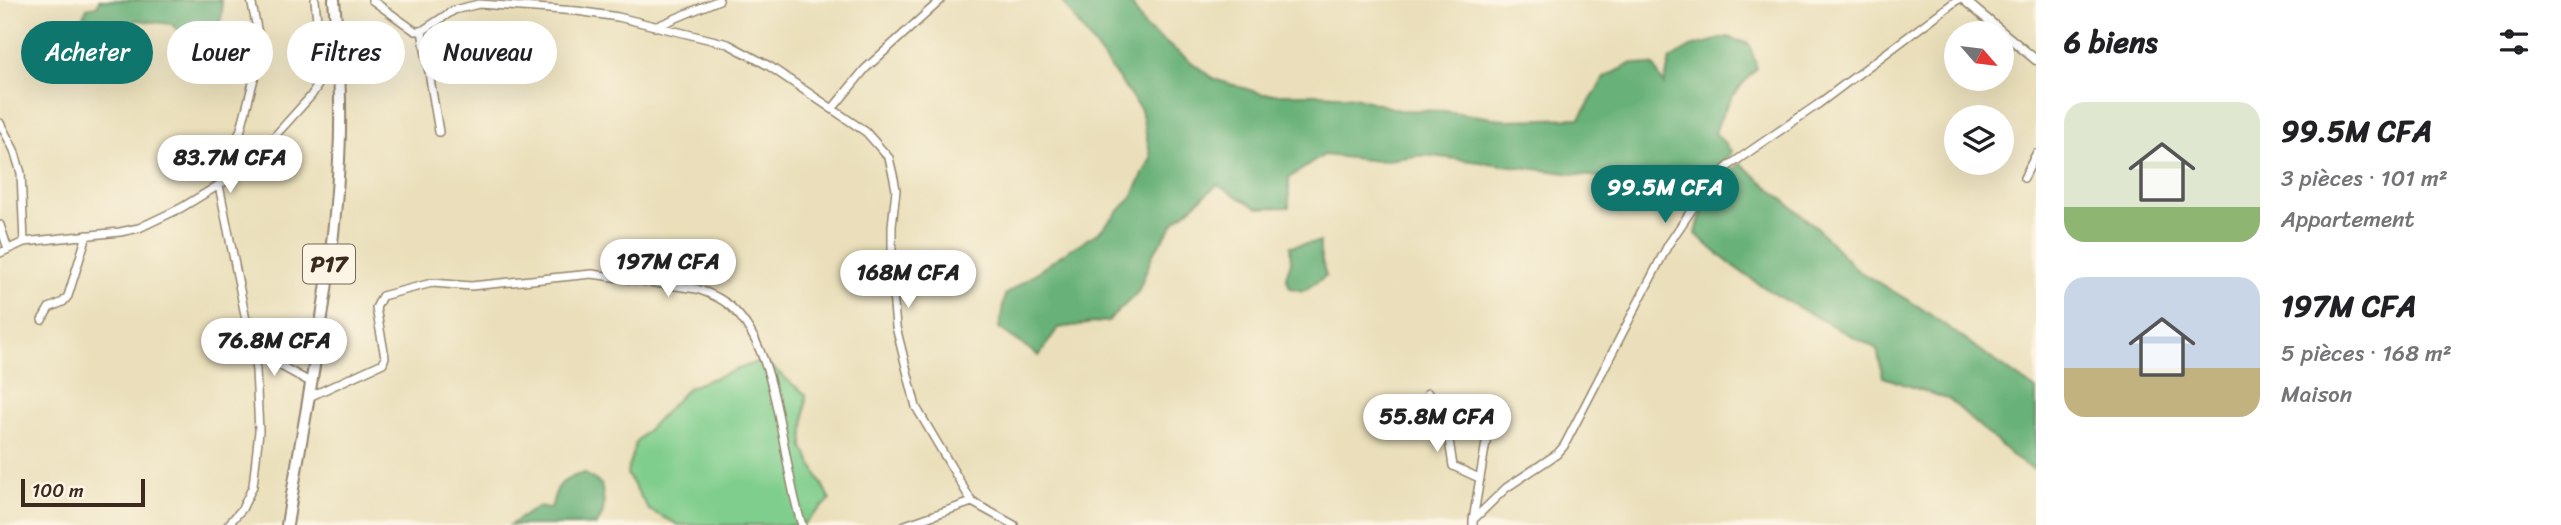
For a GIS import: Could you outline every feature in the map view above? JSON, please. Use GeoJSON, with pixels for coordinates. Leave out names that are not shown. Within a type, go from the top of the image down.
{"type":"FeatureCollection","features":[{"type":"Feature","properties":{"kind":"main road","name":"P17"},"geometry":{"type":"LineString","coordinates":[[288,525],[332,242],[340,160],[340,93],[334,0]]}},
{"type":"Feature","properties":{"kind":"street"},"geometry":{"type":"LineString","coordinates":[[229,179],[229,158],[241,129],[258,63],[259,38],[251,0]]}},
{"type":"Feature","properties":{"kind":"street"},"geometry":{"type":"LineString","coordinates":[[0,225],[4,251],[24,242],[120,232],[139,228],[181,208],[229,179],[273,138],[318,85],[321,62],[315,0]]}},
{"type":"Feature","properties":{"kind":"street"},"geometry":{"type":"LineString","coordinates":[[372,0],[408,27],[419,30]]}},
{"type":"Feature","properties":{"kind":"street"},"geometry":{"type":"LineString","coordinates":[[655,27],[719,0]]}},
{"type":"Feature","properties":{"kind":"street"},"geometry":{"type":"LineString","coordinates":[[833,108],[865,69],[941,0]]}},
{"type":"Feature","properties":{"kind":"street"},"geometry":{"type":"LineString","coordinates":[[1473,523],[1506,488],[1557,454],[1564,446],[1668,244],[1709,184],[1730,165],[1817,105],[1957,0]]}},
{"type":"Feature","properties":{"kind":"street"},"geometry":{"type":"LineString","coordinates":[[1964,0],[2036,60]]}},
{"type":"Feature","properties":{"kind":"street"},"geometry":{"type":"LineString","coordinates":[[437,21],[470,2],[499,4],[618,17],[728,44],[769,66],[833,108],[877,142],[889,158],[896,190],[892,226],[895,327],[919,415],[972,502],[1014,525]]}},
{"type":"Feature","properties":{"kind":"street"},"geometry":{"type":"LineString","coordinates":[[431,84],[439,132]]}},
{"type":"Feature","properties":{"kind":"street"},"geometry":{"type":"LineString","coordinates":[[0,122],[14,150],[21,173],[24,242]]}},
{"type":"Feature","properties":{"kind":"street"},"geometry":{"type":"LineString","coordinates":[[2024,178],[2036,154]]}},
{"type":"Feature","properties":{"kind":"street"},"geometry":{"type":"LineString","coordinates":[[219,185],[258,392],[256,475],[249,498],[228,525]]}},
{"type":"Feature","properties":{"kind":"street"},"geometry":{"type":"LineString","coordinates":[[42,320],[49,307],[63,302],[68,296],[87,235]]}},
{"type":"Feature","properties":{"kind":"street"},"geometry":{"type":"LineString","coordinates":[[307,398],[383,363],[385,357],[376,308],[382,296],[390,293],[432,283],[481,286],[592,274],[697,289],[732,307],[755,341],[773,390],[802,525]]}},
{"type":"Feature","properties":{"kind":"street"},"geometry":{"type":"LineString","coordinates":[[252,350],[310,382]]}},
{"type":"Feature","properties":{"kind":"street"},"geometry":{"type":"LineString","coordinates":[[1428,393],[1448,434],[1452,466],[1479,478]]}},
{"type":"Feature","properties":{"kind":"street"},"geometry":{"type":"LineString","coordinates":[[1473,523],[1489,424]]}},
{"type":"Feature","properties":{"kind":"street"},"geometry":{"type":"LineString","coordinates":[[905,525],[972,502]]}},
{"type":"Feature","properties":{"kind":"green space"},"geometry":{"type":"Polygon","coordinates":[[[99,0],[221,0],[222,14],[220,21],[167,21],[167,23],[136,20],[81,21],[87,8],[97,6],[99,0]]]}},
{"type":"Feature","properties":{"kind":"green space"},"geometry":{"type":"Polygon","coordinates":[[[1061,0],[1129,0],[1146,28],[1214,79],[1263,94],[1354,97],[1399,110],[1445,111],[1507,120],[1580,118],[1604,78],[1632,63],[1654,66],[1664,85],[1670,59],[1691,47],[1728,37],[1749,44],[1757,68],[1732,98],[1715,133],[1732,152],[1692,196],[1681,200],[1630,181],[1424,155],[1378,161],[1324,155],[1289,178],[1289,207],[1258,208],[1217,185],[1175,221],[1153,254],[1138,292],[1108,321],[1058,328],[1039,356],[999,328],[1005,295],[1099,232],[1132,197],[1151,158],[1141,110],[1061,0]]]}},
{"type":"Feature","properties":{"kind":"green space"},"geometry":{"type":"Polygon","coordinates":[[[1740,163],[1817,228],[1857,270],[1918,306],[2036,390],[2036,471],[2016,459],[1950,400],[1883,377],[1877,349],[1805,312],[1759,284],[1696,234],[1710,194],[1740,163]]]}},
{"type":"Feature","properties":{"kind":"green space"},"geometry":{"type":"Polygon","coordinates":[[[1320,242],[1326,276],[1303,291],[1290,288],[1286,277],[1291,262],[1290,246],[1320,242]]]}},
{"type":"Feature","properties":{"kind":"green space"},"geometry":{"type":"Polygon","coordinates":[[[763,360],[806,395],[803,447],[830,500],[802,525],[679,525],[649,510],[627,474],[636,442],[689,387],[763,360]]]}},
{"type":"Feature","properties":{"kind":"green space"},"geometry":{"type":"Polygon","coordinates":[[[584,473],[601,484],[603,511],[596,525],[510,525],[537,507],[551,509],[560,485],[569,478],[584,473]]]}}]}
